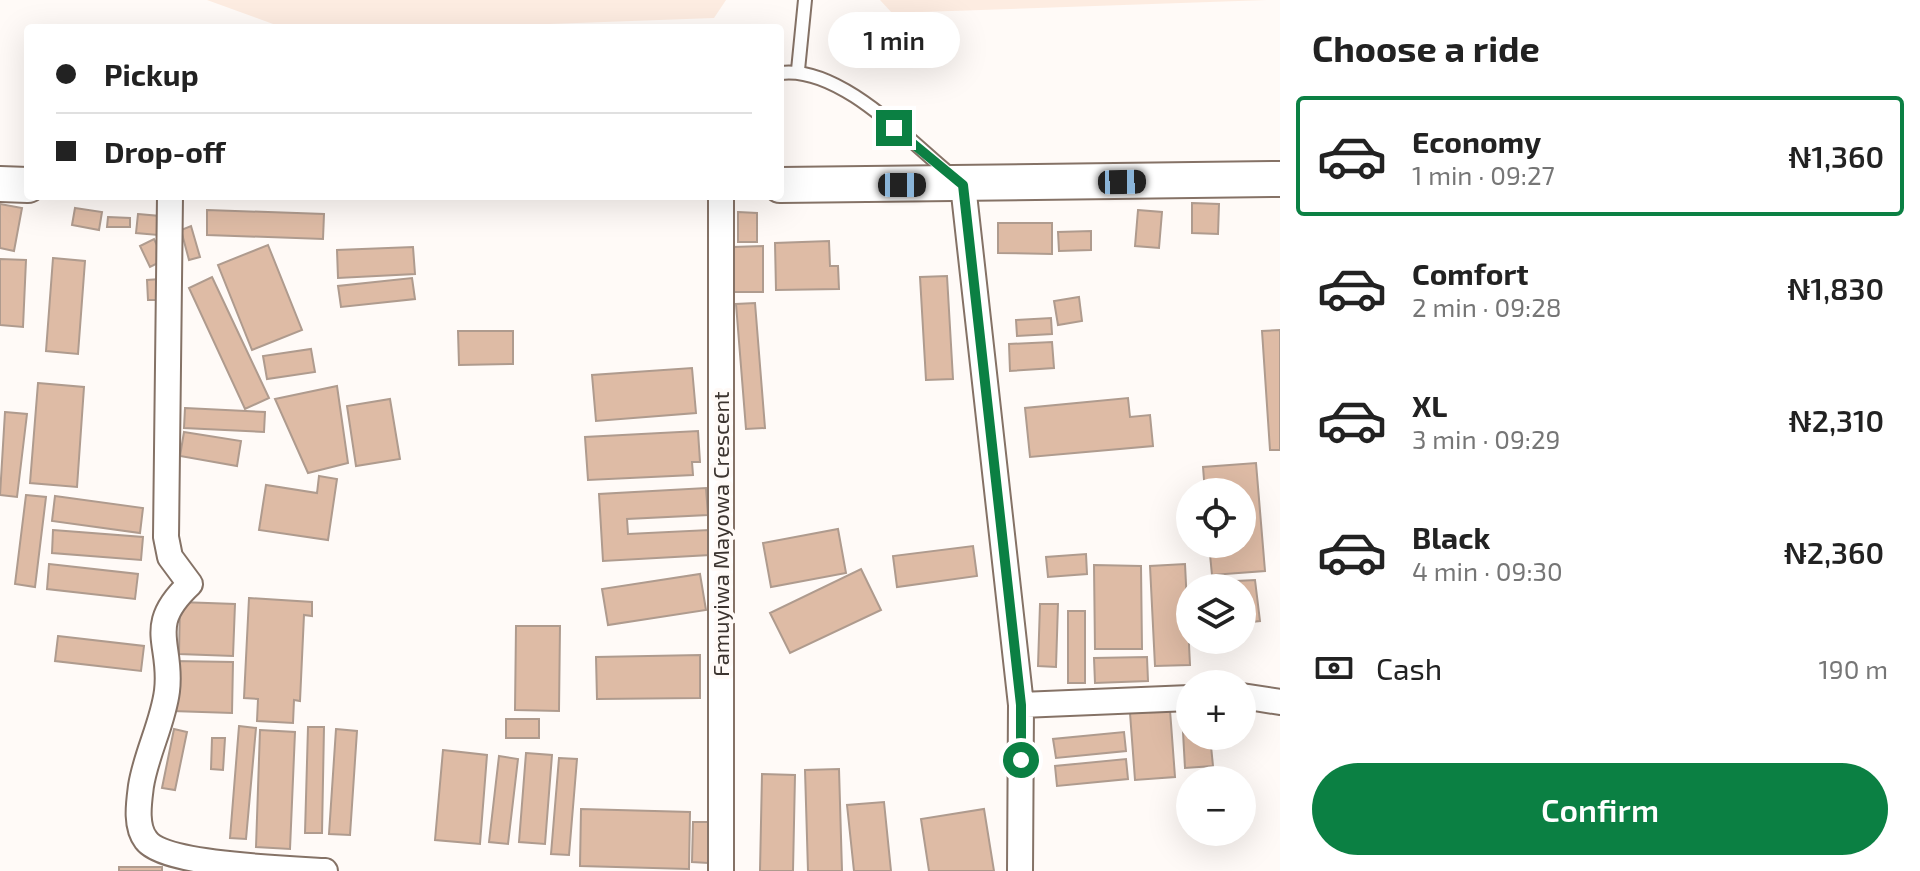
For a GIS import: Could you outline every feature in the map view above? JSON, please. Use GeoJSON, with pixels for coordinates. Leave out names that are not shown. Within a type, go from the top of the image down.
{"type":"FeatureCollection","features":[{"type":"Feature","properties":{"kind":"street"},"geometry":{"type":"LineString","coordinates":[[784,185],[1280,179]]}},
{"type":"Feature","properties":{"kind":"street"},"geometry":{"type":"LineString","coordinates":[[0,184],[24,185]]}},
{"type":"Feature","properties":{"kind":"street"},"geometry":{"type":"LineString","coordinates":[[963,185],[1021,705],[1020,871]]}},
{"type":"Feature","properties":{"kind":"street"},"geometry":{"type":"LineString","coordinates":[[170,200],[166,537],[170,557],[190,584],[175,598],[161,630],[167,689],[141,785],[138,821],[146,840],[176,857],[310,870]]}},
{"type":"Feature","properties":{"kind":"street","name":"Famuyiwa Mayowa Crescent"},"geometry":{"type":"LineString","coordinates":[[721,200],[721,871]]}},
{"type":"Feature","properties":{"kind":"street"},"geometry":{"type":"LineString","coordinates":[[1256,698],[1280,702]]}},
{"type":"Feature","properties":{"kind":"street"},"geometry":{"type":"LineString","coordinates":[[1021,705],[1176,699]]}},
{"type":"Feature","properties":{"kind":"lane"},"geometry":{"type":"LineString","coordinates":[[798,70],[805,0]]}},
{"type":"Feature","properties":{"kind":"lane"},"geometry":{"type":"LineString","coordinates":[[784,72],[798,70],[848,90],[963,185]]}},
{"type":"Feature","properties":{"kind":"shaded area"},"geometry":{"type":"Polygon","coordinates":[[[207,0],[726,0],[714,18],[550,24],[273,24],[207,0]]]}},
{"type":"Feature","properties":{"kind":"shaded area"},"geometry":{"type":"Polygon","coordinates":[[[880,0],[1267,0],[892,13],[880,0]]]}},
{"type":"Feature","properties":{"kind":"building"},"geometry":{"type":"Polygon","coordinates":[[[1192,203],[1219,204],[1218,234],[1192,233],[1192,203]]]}},
{"type":"Feature","properties":{"kind":"building"},"geometry":{"type":"Polygon","coordinates":[[[0,204],[22,208],[14,251],[0,248],[0,204]]]}},
{"type":"Feature","properties":{"kind":"building"},"geometry":{"type":"Polygon","coordinates":[[[75,208],[102,212],[99,230],[72,225],[75,208]]]}},
{"type":"Feature","properties":{"kind":"building"},"geometry":{"type":"Polygon","coordinates":[[[207,210],[324,214],[323,239],[207,235],[207,210]]]}},
{"type":"Feature","properties":{"kind":"building"},"geometry":{"type":"Polygon","coordinates":[[[1138,210],[1162,212],[1159,248],[1135,246],[1138,210]]]}},
{"type":"Feature","properties":{"kind":"building"},"geometry":{"type":"Polygon","coordinates":[[[738,212],[757,213],[757,242],[738,242],[738,212]]]}},
{"type":"Feature","properties":{"kind":"building"},"geometry":{"type":"Polygon","coordinates":[[[138,214],[160,216],[158,235],[136,233],[138,214]]]}},
{"type":"Feature","properties":{"kind":"building"},"geometry":{"type":"Polygon","coordinates":[[[108,217],[130,218],[130,227],[107,227],[108,217]]]}},
{"type":"Feature","properties":{"kind":"building"},"geometry":{"type":"Polygon","coordinates":[[[998,223],[1052,223],[1052,254],[998,253],[998,223]]]}},
{"type":"Feature","properties":{"kind":"building"},"geometry":{"type":"Polygon","coordinates":[[[191,226],[200,257],[189,260],[181,230],[191,226]]]}},
{"type":"Feature","properties":{"kind":"building"},"geometry":{"type":"Polygon","coordinates":[[[1091,231],[1091,250],[1059,251],[1058,232],[1091,231]]]}},
{"type":"Feature","properties":{"kind":"building"},"geometry":{"type":"Polygon","coordinates":[[[154,239],[164,260],[150,267],[140,246],[154,239]]]}},
{"type":"Feature","properties":{"kind":"building"},"geometry":{"type":"Polygon","coordinates":[[[829,241],[830,266],[838,266],[839,289],[776,290],[775,243],[829,241]]]}},
{"type":"Feature","properties":{"kind":"building"},"geometry":{"type":"Polygon","coordinates":[[[268,245],[302,330],[252,350],[218,265],[268,245]]]}},
{"type":"Feature","properties":{"kind":"building"},"geometry":{"type":"Polygon","coordinates":[[[763,246],[763,292],[734,292],[733,247],[763,246]]]}},
{"type":"Feature","properties":{"kind":"building"},"geometry":{"type":"Polygon","coordinates":[[[413,247],[415,274],[338,278],[337,250],[413,247]]]}},
{"type":"Feature","properties":{"kind":"building"},"geometry":{"type":"Polygon","coordinates":[[[53,258],[85,261],[78,354],[46,351],[53,258]]]}},
{"type":"Feature","properties":{"kind":"building"},"geometry":{"type":"Polygon","coordinates":[[[0,259],[26,260],[23,327],[0,325],[0,259]]]}},
{"type":"Feature","properties":{"kind":"building"},"geometry":{"type":"Polygon","coordinates":[[[947,276],[953,379],[926,380],[920,277],[947,276]]]}},
{"type":"Feature","properties":{"kind":"building"},"geometry":{"type":"Polygon","coordinates":[[[212,277],[269,398],[245,409],[189,288],[212,277]]]}},
{"type":"Feature","properties":{"kind":"building"},"geometry":{"type":"Polygon","coordinates":[[[412,278],[415,299],[341,307],[338,286],[412,278]]]}},
{"type":"Feature","properties":{"kind":"building"},"geometry":{"type":"Polygon","coordinates":[[[160,279],[161,300],[148,300],[147,280],[160,279]]]}},
{"type":"Feature","properties":{"kind":"building"},"geometry":{"type":"Polygon","coordinates":[[[1079,297],[1082,321],[1058,325],[1054,301],[1079,297]]]}},
{"type":"Feature","properties":{"kind":"building"},"geometry":{"type":"Polygon","coordinates":[[[755,303],[765,428],[746,429],[736,304],[755,303]]]}},
{"type":"Feature","properties":{"kind":"building"},"geometry":{"type":"Polygon","coordinates":[[[1051,318],[1052,334],[1017,336],[1016,320],[1051,318]]]}},
{"type":"Feature","properties":{"kind":"building"},"geometry":{"type":"Polygon","coordinates":[[[1280,330],[1280,450],[1270,450],[1262,331],[1280,330]]]}},
{"type":"Feature","properties":{"kind":"building"},"geometry":{"type":"Polygon","coordinates":[[[458,331],[513,331],[513,364],[459,365],[458,331]]]}},
{"type":"Feature","properties":{"kind":"building"},"geometry":{"type":"Polygon","coordinates":[[[1052,342],[1054,368],[1010,371],[1009,344],[1052,342]]]}},
{"type":"Feature","properties":{"kind":"building"},"geometry":{"type":"Polygon","coordinates":[[[311,349],[315,372],[267,379],[263,356],[311,349]]]}},
{"type":"Feature","properties":{"kind":"building"},"geometry":{"type":"Polygon","coordinates":[[[692,368],[696,413],[596,421],[592,375],[692,368]]]}},
{"type":"Feature","properties":{"kind":"building"},"geometry":{"type":"Polygon","coordinates":[[[38,383],[84,387],[77,487],[30,483],[38,383]]]}},
{"type":"Feature","properties":{"kind":"building"},"geometry":{"type":"Polygon","coordinates":[[[337,386],[348,463],[308,473],[275,399],[337,386]]]}},
{"type":"Feature","properties":{"kind":"building"},"geometry":{"type":"Polygon","coordinates":[[[1128,398],[1130,417],[1150,415],[1153,446],[1030,457],[1025,408],[1128,398]]]}},
{"type":"Feature","properties":{"kind":"building"},"geometry":{"type":"Polygon","coordinates":[[[390,399],[400,459],[356,466],[347,406],[390,399]]]}},
{"type":"Feature","properties":{"kind":"building"},"geometry":{"type":"Polygon","coordinates":[[[185,408],[265,412],[264,432],[184,428],[185,408]]]}},
{"type":"Feature","properties":{"kind":"building"},"geometry":{"type":"Polygon","coordinates":[[[5,412],[27,414],[17,497],[0,495],[5,412]]]}},
{"type":"Feature","properties":{"kind":"building"},"geometry":{"type":"Polygon","coordinates":[[[698,431],[700,462],[692,462],[693,475],[588,480],[585,437],[698,431]]]}},
{"type":"Feature","properties":{"kind":"building"},"geometry":{"type":"Polygon","coordinates":[[[184,432],[241,441],[237,466],[180,456],[184,432]]]}},
{"type":"Feature","properties":{"kind":"building"},"geometry":{"type":"Polygon","coordinates":[[[1256,463],[1265,571],[1212,574],[1210,558],[1256,558],[1256,478],[1204,478],[1203,467],[1256,463]]]}},
{"type":"Feature","properties":{"kind":"building"},"geometry":{"type":"Polygon","coordinates":[[[319,476],[337,479],[328,540],[259,530],[266,485],[317,493],[319,476]]]}},
{"type":"Feature","properties":{"kind":"building"},"geometry":{"type":"Polygon","coordinates":[[[706,488],[708,515],[627,519],[628,534],[709,530],[710,555],[603,561],[599,494],[706,488]]]}},
{"type":"Feature","properties":{"kind":"building"},"geometry":{"type":"Polygon","coordinates":[[[26,495],[46,497],[35,587],[15,584],[26,495]]]}},
{"type":"Feature","properties":{"kind":"building"},"geometry":{"type":"Polygon","coordinates":[[[55,496],[143,508],[140,533],[52,521],[55,496]]]}},
{"type":"Feature","properties":{"kind":"building"},"geometry":{"type":"Polygon","coordinates":[[[838,529],[846,573],[771,587],[763,543],[838,529]]]}},
{"type":"Feature","properties":{"kind":"building"},"geometry":{"type":"Polygon","coordinates":[[[53,530],[143,537],[141,560],[52,553],[53,530]]]}},
{"type":"Feature","properties":{"kind":"building"},"geometry":{"type":"Polygon","coordinates":[[[973,546],[977,576],[897,587],[893,556],[973,546]]]}},
{"type":"Feature","properties":{"kind":"building"},"geometry":{"type":"Polygon","coordinates":[[[1086,554],[1087,574],[1048,577],[1046,557],[1086,554]]]}},
{"type":"Feature","properties":{"kind":"building"},"geometry":{"type":"Polygon","coordinates":[[[49,564],[138,574],[135,599],[47,589],[49,564]]]}},
{"type":"Feature","properties":{"kind":"building"},"geometry":{"type":"Polygon","coordinates":[[[1185,564],[1185,574],[1176,574],[1176,654],[1189,654],[1190,665],[1155,666],[1150,566],[1185,564]]]}},
{"type":"Feature","properties":{"kind":"building"},"geometry":{"type":"Polygon","coordinates":[[[1094,565],[1141,566],[1142,649],[1095,649],[1094,565]]]}},
{"type":"Feature","properties":{"kind":"building"},"geometry":{"type":"Polygon","coordinates":[[[861,569],[881,610],[790,653],[770,613],[861,569]]]}},
{"type":"Feature","properties":{"kind":"building"},"geometry":{"type":"Polygon","coordinates":[[[700,574],[706,610],[608,625],[602,589],[700,574]]]}},
{"type":"Feature","properties":{"kind":"building"},"geometry":{"type":"Polygon","coordinates":[[[1256,588],[1260,621],[1256,621],[1256,588]]]}},
{"type":"Feature","properties":{"kind":"building"},"geometry":{"type":"Polygon","coordinates":[[[249,598],[312,602],[312,616],[304,615],[300,701],[294,700],[293,723],[257,721],[258,699],[244,698],[249,598]]]}},
{"type":"Feature","properties":{"kind":"building"},"geometry":{"type":"Polygon","coordinates":[[[180,602],[235,604],[233,656],[179,654],[180,602]]]}},
{"type":"Feature","properties":{"kind":"building"},"geometry":{"type":"Polygon","coordinates":[[[1040,604],[1058,604],[1056,667],[1038,666],[1040,604]]]}},
{"type":"Feature","properties":{"kind":"building"},"geometry":{"type":"Polygon","coordinates":[[[1068,611],[1085,611],[1085,683],[1068,683],[1068,611]]]}},
{"type":"Feature","properties":{"kind":"building"},"geometry":{"type":"Polygon","coordinates":[[[516,626],[560,626],[559,711],[515,710],[516,626]]]}},
{"type":"Feature","properties":{"kind":"building"},"geometry":{"type":"Polygon","coordinates":[[[58,636],[144,646],[141,671],[55,661],[58,636]]]}},
{"type":"Feature","properties":{"kind":"building"},"geometry":{"type":"Polygon","coordinates":[[[700,655],[700,698],[597,699],[596,657],[700,655]]]}},
{"type":"Feature","properties":{"kind":"building"},"geometry":{"type":"Polygon","coordinates":[[[1147,657],[1148,681],[1095,683],[1094,658],[1147,657]]]}},
{"type":"Feature","properties":{"kind":"building"},"geometry":{"type":"Polygon","coordinates":[[[173,661],[233,662],[232,713],[172,711],[173,661]]]}},
{"type":"Feature","properties":{"kind":"building"},"geometry":{"type":"Polygon","coordinates":[[[1170,710],[1175,777],[1135,780],[1130,713],[1170,710]]]}},
{"type":"Feature","properties":{"kind":"building"},"geometry":{"type":"Polygon","coordinates":[[[506,719],[539,719],[539,738],[506,738],[506,719]]]}},
{"type":"Feature","properties":{"kind":"building"},"geometry":{"type":"Polygon","coordinates":[[[239,726],[256,728],[246,839],[230,838],[239,726]]]}},
{"type":"Feature","properties":{"kind":"building"},"geometry":{"type":"Polygon","coordinates":[[[308,727],[324,727],[322,833],[305,833],[308,727]]]}},
{"type":"Feature","properties":{"kind":"building"},"geometry":{"type":"Polygon","coordinates":[[[174,729],[187,732],[175,790],[162,788],[174,729]]]}},
{"type":"Feature","properties":{"kind":"building"},"geometry":{"type":"Polygon","coordinates":[[[336,729],[357,731],[350,835],[329,834],[336,729]]]}},
{"type":"Feature","properties":{"kind":"building"},"geometry":{"type":"Polygon","coordinates":[[[260,730],[295,732],[290,849],[256,847],[260,730]]]}},
{"type":"Feature","properties":{"kind":"building"},"geometry":{"type":"Polygon","coordinates":[[[1124,732],[1126,751],[1056,758],[1053,739],[1124,732]]]}},
{"type":"Feature","properties":{"kind":"building"},"geometry":{"type":"Polygon","coordinates":[[[212,738],[225,738],[223,770],[211,769],[212,738]]]}},
{"type":"Feature","properties":{"kind":"building"},"geometry":{"type":"Polygon","coordinates":[[[443,750],[487,755],[480,844],[435,840],[443,750]]]}},
{"type":"Feature","properties":{"kind":"building"},"geometry":{"type":"Polygon","coordinates":[[[1184,750],[1211,750],[1213,766],[1185,766],[1184,750]]]}},
{"type":"Feature","properties":{"kind":"building"},"geometry":{"type":"Polygon","coordinates":[[[526,753],[552,755],[545,844],[519,842],[526,753]]]}},
{"type":"Feature","properties":{"kind":"building"},"geometry":{"type":"Polygon","coordinates":[[[499,756],[518,759],[508,844],[489,842],[499,756]]]}},
{"type":"Feature","properties":{"kind":"building"},"geometry":{"type":"Polygon","coordinates":[[[559,758],[577,759],[569,855],[551,854],[559,758]]]}},
{"type":"Feature","properties":{"kind":"building"},"geometry":{"type":"Polygon","coordinates":[[[1126,759],[1128,779],[1057,786],[1055,766],[1126,759]]]}},
{"type":"Feature","properties":{"kind":"building"},"geometry":{"type":"Polygon","coordinates":[[[839,769],[842,871],[808,871],[805,770],[839,769]]]}},
{"type":"Feature","properties":{"kind":"building"},"geometry":{"type":"Polygon","coordinates":[[[762,774],[795,775],[793,871],[760,871],[762,774]]]}},
{"type":"Feature","properties":{"kind":"building"},"geometry":{"type":"Polygon","coordinates":[[[884,802],[891,871],[854,871],[847,805],[884,802]]]}},
{"type":"Feature","properties":{"kind":"building"},"geometry":{"type":"Polygon","coordinates":[[[581,809],[690,812],[689,869],[580,866],[581,809]]]}},
{"type":"Feature","properties":{"kind":"building"},"geometry":{"type":"Polygon","coordinates":[[[984,809],[994,871],[929,871],[921,819],[984,809]]]}},
{"type":"Feature","properties":{"kind":"building"},"geometry":{"type":"Polygon","coordinates":[[[693,822],[710,822],[708,863],[692,862],[693,822]]]}},
{"type":"Feature","properties":{"kind":"building"},"geometry":{"type":"Polygon","coordinates":[[[119,867],[162,867],[162,871],[119,871],[119,867]]]}},
{"type":"Feature","properties":{"kind":"route"},"geometry":{"type":"LineString","coordinates":[[894,128],[963,185],[1021,705],[1021,760]]}}]}
